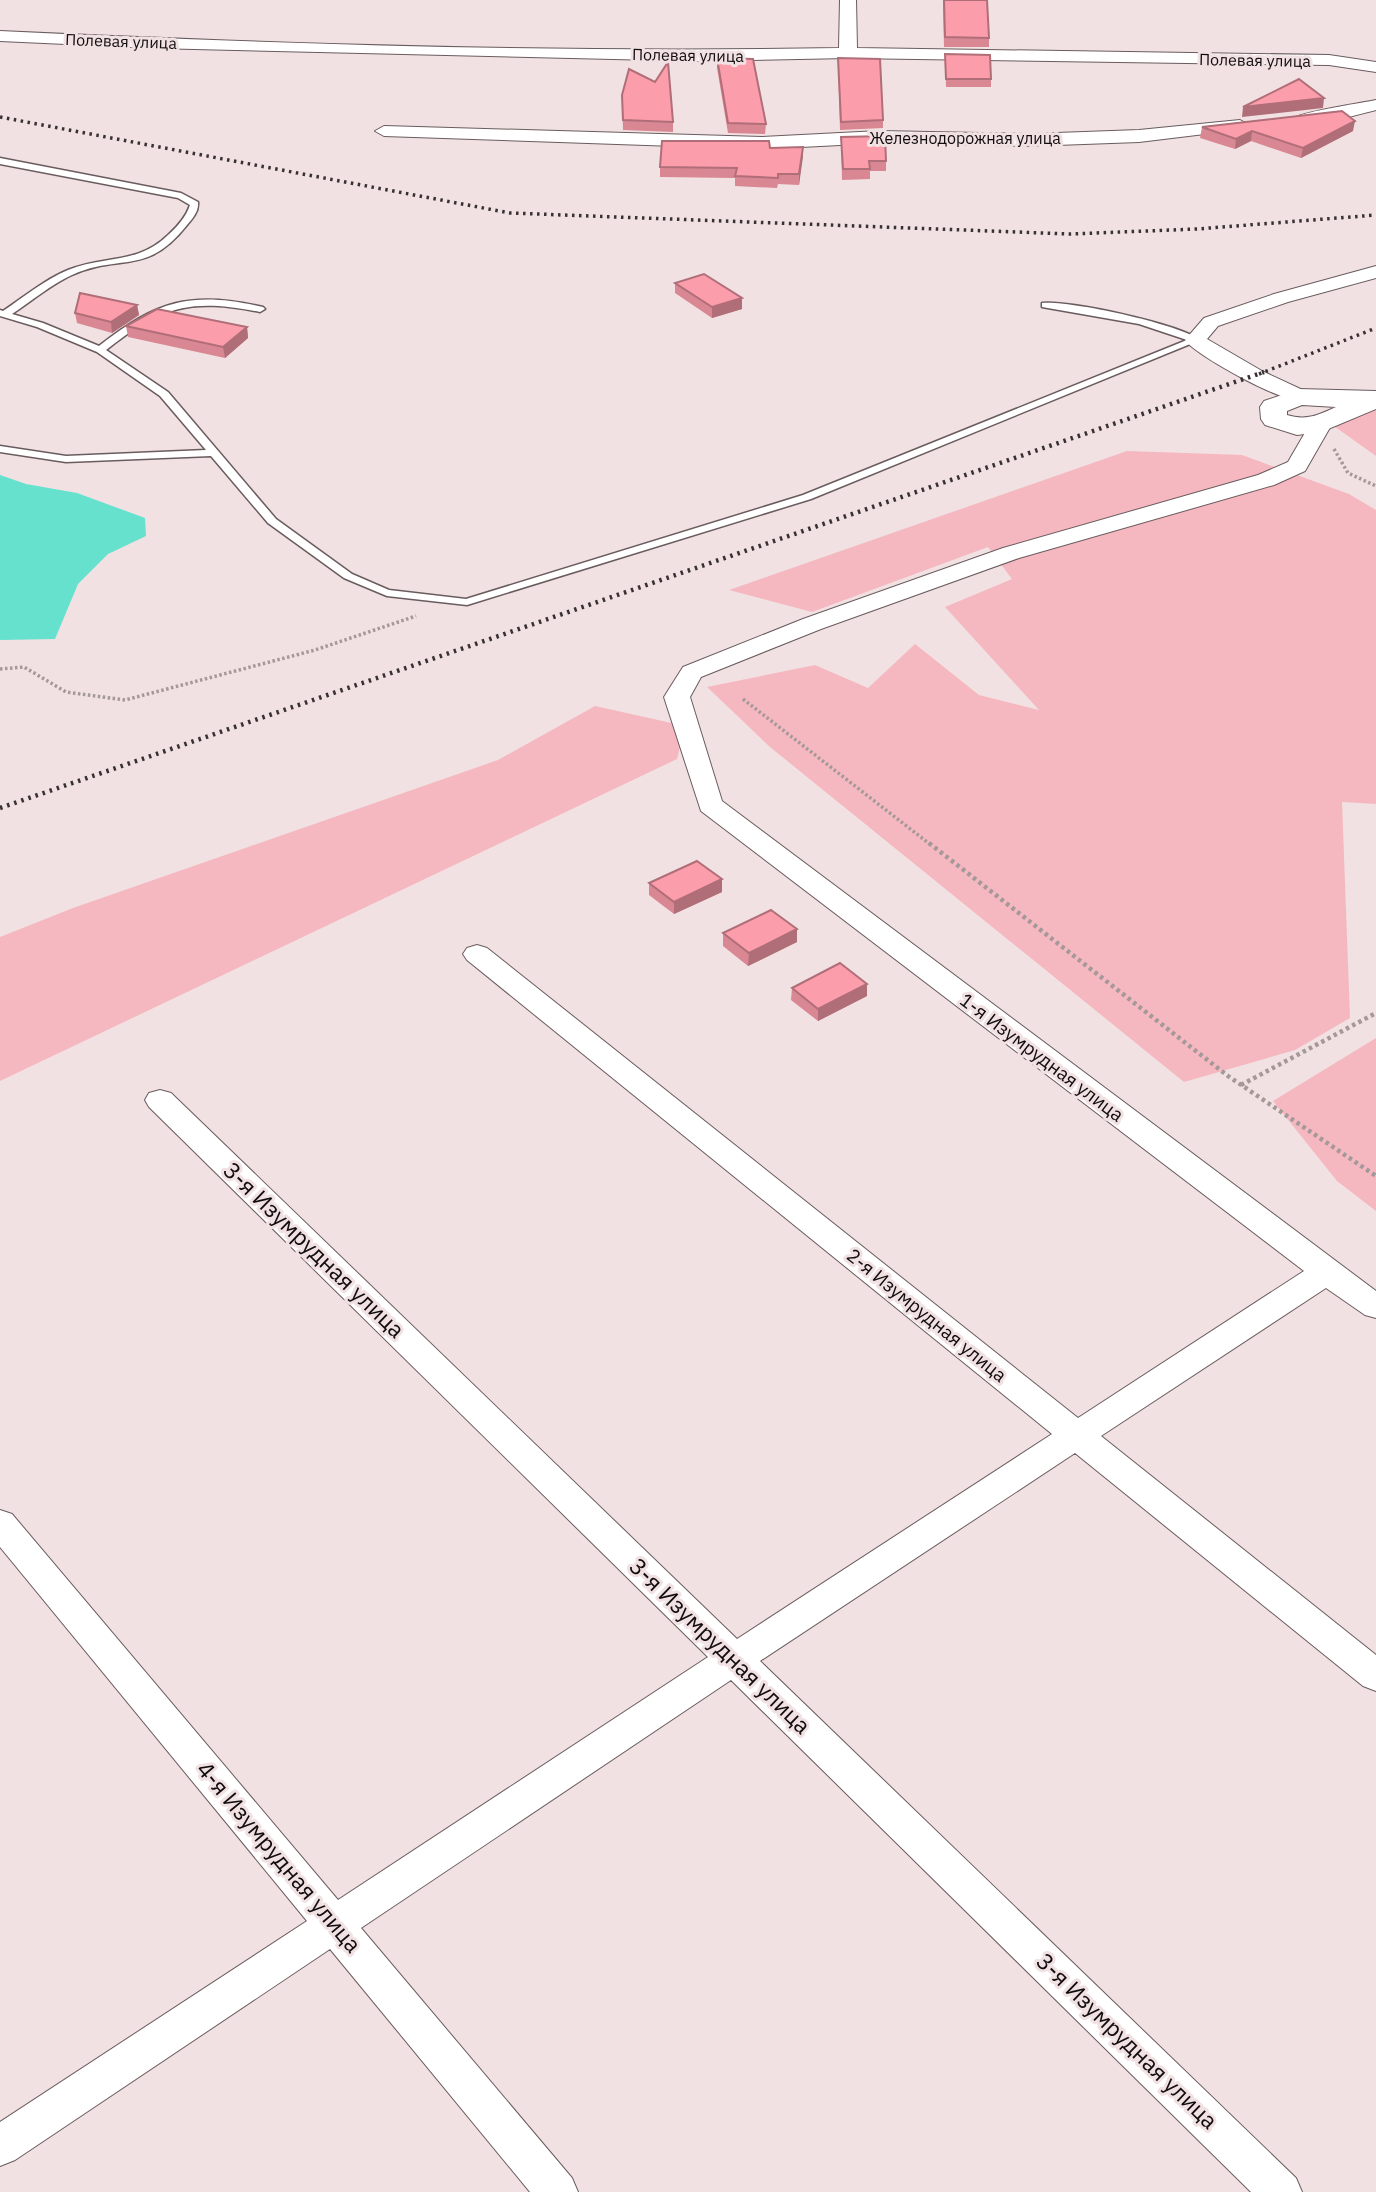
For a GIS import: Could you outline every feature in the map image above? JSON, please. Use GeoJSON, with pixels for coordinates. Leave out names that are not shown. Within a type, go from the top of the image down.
{"type":"FeatureCollection","features":[{"type":"Feature","properties":{"kind":"street"},"geometry":{"type":"LineString","coordinates":[[848,0],[848,53]]}},
{"type":"Feature","properties":{"kind":"street","name":"Полевая улица"},"geometry":{"type":"LineString","coordinates":[[0,36],[153,43],[697,56],[848,53],[1329,60],[1376,67]]}},
{"type":"Feature","properties":{"kind":"street"},"geometry":{"type":"LineString","coordinates":[[1286,120],[1339,114],[1376,106]]}},
{"type":"Feature","properties":{"kind":"street","name":"Железнодорожная улица"},"geometry":{"type":"LineString","coordinates":[[384,131],[762,143],[879,137],[1042,140],[1139,135],[1259,123]]}},
{"type":"Feature","properties":{"kind":"street"},"geometry":{"type":"LineString","coordinates":[[1374,400],[1299,397],[1254,376],[1195,340],[1211,322],[1282,298],[1376,272]]}},
{"type":"Feature","properties":{"kind":"street"},"geometry":{"type":"LineString","coordinates":[[1299,397],[1273,407],[1274,419],[1297,427],[1321,424],[1374,400]]}},
{"type":"Feature","properties":{"kind":"street","name":"1-я Изумрудная улица"},"geometry":{"type":"LineString","coordinates":[[1321,424],[1297,466],[1266,480],[1011,553],[812,624],[692,672],[677,697],[710,805],[1326,1272],[1376,1307]]}},
{"type":"Feature","properties":{"kind":"street","name":"2-я Изумрудная улица"},"geometry":{"type":"LineString","coordinates":[[477,954],[1376,1676]]}},
{"type":"Feature","properties":{"kind":"street","name":"3-я Изумрудная улица"},"geometry":{"type":"LineString","coordinates":[[160,1100],[1281,2192]]}},
{"type":"Feature","properties":{"kind":"street"},"geometry":{"type":"LineString","coordinates":[[0,2146],[734,1659],[1326,1272]]}},
{"type":"Feature","properties":{"kind":"street","name":"4-я Изумрудная улица"},"geometry":{"type":"LineString","coordinates":[[0,1523],[557,2192]]}},
{"type":"Feature","properties":{"kind":"lane"},"geometry":{"type":"LineString","coordinates":[[0,162],[181,196],[195,204],[193,214],[170,240],[152,254],[138,260],[95,265],[71,272],[2,314]]}},
{"type":"Feature","properties":{"kind":"lane"},"geometry":{"type":"LineString","coordinates":[[100,350],[132,323],[159,310],[196,301],[224,300],[260,309]]}},
{"type":"Feature","properties":{"kind":"lane"},"geometry":{"type":"LineString","coordinates":[[1045,304],[1139,321],[1175,330],[1195,340]]}},
{"type":"Feature","properties":{"kind":"lane"},"geometry":{"type":"LineString","coordinates":[[2,314],[40,325],[100,350],[164,394],[272,521],[348,576],[387,593],[460,602],[807,497],[1195,340]]}},
{"type":"Feature","properties":{"kind":"lane"},"geometry":{"type":"LineString","coordinates":[[0,449],[66,459],[212,453]]}},
{"type":"Feature","properties":{"kind":"path"},"geometry":{"type":"LineString","coordinates":[[1321,424],[1348,473],[1376,486]]}},
{"type":"Feature","properties":{"kind":"path"},"geometry":{"type":"LineString","coordinates":[[0,668],[24,667],[66,692],[125,700],[314,650],[460,602]]}},
{"type":"Feature","properties":{"kind":"path"},"geometry":{"type":"LineString","coordinates":[[743,699],[1241,1084],[1376,1176]]}},
{"type":"Feature","properties":{"kind":"path"},"geometry":{"type":"LineString","coordinates":[[1241,1084],[1376,1013]]}},
{"type":"Feature","properties":{"kind":"shaded area"},"geometry":{"type":"Polygon","coordinates":[[[1376,408],[1376,456],[1331,424],[1376,408]]]}},
{"type":"Feature","properties":{"kind":"shaded area"},"geometry":{"type":"Polygon","coordinates":[[[1127,451],[1242,455],[1349,494],[1376,510],[1376,804],[1342,802],[1350,1018],[1295,1050],[1184,1082],[770,747],[707,687],[815,665],[868,688],[915,644],[979,695],[1039,710],[945,607],[1012,579],[988,547],[812,612],[729,590],[1127,451]]]}},
{"type":"Feature","properties":{"kind":"shaded area"},"geometry":{"type":"Polygon","coordinates":[[[0,475],[26,484],[77,493],[145,518],[146,536],[108,554],[78,584],[55,639],[0,640],[0,475]]]}},
{"type":"Feature","properties":{"kind":"shaded area"},"geometry":{"type":"Polygon","coordinates":[[[595,706],[685,726],[677,759],[0,1081],[0,937],[73,908],[498,760],[595,706]]]}},
{"type":"Feature","properties":{"kind":"shaded area"},"geometry":{"type":"Polygon","coordinates":[[[1376,1038],[1376,1211],[1337,1181],[1273,1101],[1376,1038]]]}},
{"type":"Feature","properties":{"kind":"building"},"geometry":{"type":"Polygon","coordinates":[[[944,0],[987,0],[989,38],[945,37],[944,0]]]}},
{"type":"Feature","properties":{"kind":"building"},"geometry":{"type":"Polygon","coordinates":[[[945,54],[990,55],[991,79],[946,79],[945,54]]]}},
{"type":"Feature","properties":{"kind":"building"},"geometry":{"type":"Polygon","coordinates":[[[717,58],[753,59],[766,124],[728,123],[717,58]]]}},
{"type":"Feature","properties":{"kind":"building"},"geometry":{"type":"Polygon","coordinates":[[[838,58],[880,59],[883,120],[841,122],[838,58]]]}},
{"type":"Feature","properties":{"kind":"building"},"geometry":{"type":"Polygon","coordinates":[[[668,62],[673,122],[623,120],[622,95],[629,69],[655,82],[668,62]]]}},
{"type":"Feature","properties":{"kind":"building"},"geometry":{"type":"Polygon","coordinates":[[[1299,79],[1324,98],[1243,107],[1299,79]]]}},
{"type":"Feature","properties":{"kind":"building"},"geometry":{"type":"Polygon","coordinates":[[[1342,111],[1355,121],[1303,148],[1252,131],[1236,139],[1202,127],[1342,111]]]}},
{"type":"Feature","properties":{"kind":"building"},"geometry":{"type":"Polygon","coordinates":[[[885,136],[886,161],[869,161],[870,169],[843,169],[841,137],[885,136]]]}},
{"type":"Feature","properties":{"kind":"building"},"geometry":{"type":"Polygon","coordinates":[[[662,141],[769,141],[770,148],[803,147],[799,174],[778,174],[778,178],[735,176],[737,168],[660,167],[662,141]]]}},
{"type":"Feature","properties":{"kind":"building"},"geometry":{"type":"Polygon","coordinates":[[[704,274],[742,298],[712,307],[675,283],[704,274]]]}},
{"type":"Feature","properties":{"kind":"building"},"geometry":{"type":"Polygon","coordinates":[[[80,293],[137,305],[111,322],[75,313],[80,293]]]}},
{"type":"Feature","properties":{"kind":"building"},"geometry":{"type":"Polygon","coordinates":[[[157,309],[247,327],[223,347],[126,326],[157,309]]]}},
{"type":"Feature","properties":{"kind":"building"},"geometry":{"type":"Polygon","coordinates":[[[697,861],[722,879],[674,902],[649,883],[697,861]]]}},
{"type":"Feature","properties":{"kind":"building"},"geometry":{"type":"Polygon","coordinates":[[[771,910],[797,929],[749,953],[723,933],[771,910]]]}},
{"type":"Feature","properties":{"kind":"building"},"geometry":{"type":"Polygon","coordinates":[[[840,963],[867,984],[818,1009],[792,988],[840,963]]]}},
{"type":"Feature","properties":{"kind":"railway"},"geometry":{"type":"LineString","coordinates":[[0,117],[510,213],[1070,234],[1197,229],[1376,215]]}},
{"type":"Feature","properties":{"kind":"railway"},"geometry":{"type":"LineString","coordinates":[[1259,374],[1376,328]]}},
{"type":"Feature","properties":{"kind":"railway"},"geometry":{"type":"LineString","coordinates":[[0,808],[1264,372]]}}]}
